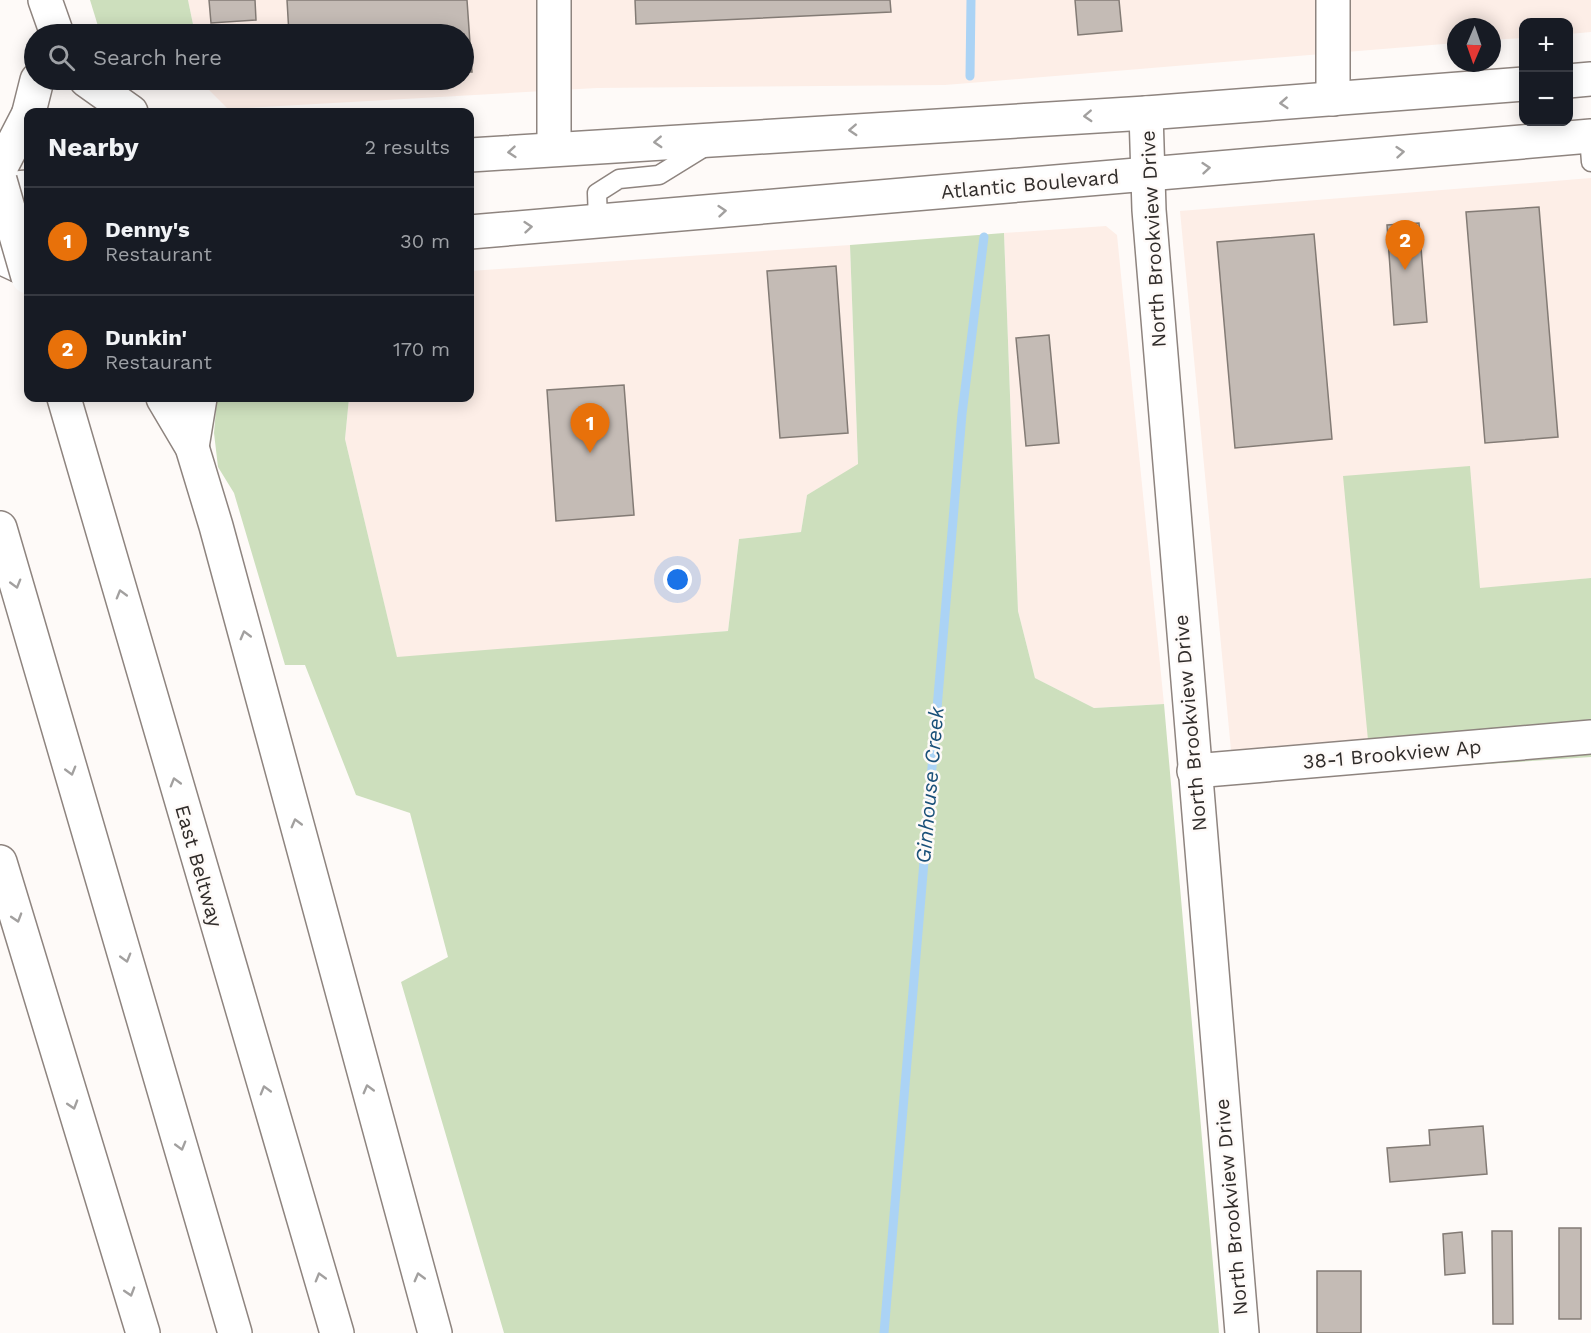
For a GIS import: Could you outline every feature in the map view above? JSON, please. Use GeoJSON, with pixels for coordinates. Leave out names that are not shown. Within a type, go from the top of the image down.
{"type":"FeatureCollection","features":[{"type":"Feature","properties":{"kind":"main road"},"geometry":{"type":"LineString","coordinates":[[40,0],[41,24]]}},
{"type":"Feature","properties":{"kind":"main road"},"geometry":{"type":"LineString","coordinates":[[45,0],[53,24]]}},
{"type":"Feature","properties":{"kind":"main road"},"geometry":{"type":"LineString","coordinates":[[554,0],[554,148]]}},
{"type":"Feature","properties":{"kind":"main road"},"geometry":{"type":"LineString","coordinates":[[1333,99],[1334,0]]}},
{"type":"Feature","properties":{"kind":"main road"},"geometry":{"type":"LineString","coordinates":[[1573,81],[1591,79]]}},
{"type":"Feature","properties":{"kind":"main road"},"geometry":{"type":"LineString","coordinates":[[474,155],[1146,113],[1519,84]]}},
{"type":"Feature","properties":{"kind":"main road"},"geometry":{"type":"LineString","coordinates":[[30,108],[35,90]]}},
{"type":"Feature","properties":{"kind":"main road"},"geometry":{"type":"LineString","coordinates":[[100,90],[125,108]]}},
{"type":"Feature","properties":{"kind":"main road","name":"North Brookview Drive"},"geometry":{"type":"LineString","coordinates":[[1146,113],[1148,173],[1194,771],[1242,1333]]}},
{"type":"Feature","properties":{"kind":"main road"},"geometry":{"type":"LineString","coordinates":[[0,169],[24,123]]}},
{"type":"Feature","properties":{"kind":"main road","name":"Atlantic Boulevard"},"geometry":{"type":"LineString","coordinates":[[474,232],[1148,173],[1590,145]]}},
{"type":"Feature","properties":{"kind":"main road"},"geometry":{"type":"LineString","coordinates":[[0,180],[18,268]]}},
{"type":"Feature","properties":{"kind":"main road"},"geometry":{"type":"LineString","coordinates":[[0,189],[24,187]]}},
{"type":"Feature","properties":{"kind":"main road"},"geometry":{"type":"LineString","coordinates":[[0,222],[14,208],[24,205]]}},
{"type":"Feature","properties":{"kind":"main road"},"geometry":{"type":"LineString","coordinates":[[0,228],[24,233]]}},
{"type":"Feature","properties":{"kind":"main road","name":"East Beltway"},"geometry":{"type":"LineString","coordinates":[[65,402],[337,1333]]}},
{"type":"Feature","properties":{"kind":"main road"},"geometry":{"type":"LineString","coordinates":[[165,402],[192,447],[216,526],[435,1333]]}},
{"type":"Feature","properties":{"kind":"main road"},"geometry":{"type":"LineString","coordinates":[[192,447],[199,402]]}},
{"type":"Feature","properties":{"kind":"main road"},"geometry":{"type":"LineString","coordinates":[[0,528],[235,1333]]}},
{"type":"Feature","properties":{"kind":"main road","name":"38-1 Brookview Ap"},"geometry":{"type":"LineString","coordinates":[[1194,771],[1591,738]]}},
{"type":"Feature","properties":{"kind":"main road"},"geometry":{"type":"LineString","coordinates":[[0,862],[143,1333]]}},
{"type":"Feature","properties":{"kind":"lane"},"geometry":{"type":"LineString","coordinates":[[598,221],[597,193],[619,179],[659,175],[718,138]]}},
{"type":"Feature","properties":{"kind":"shaded area"},"geometry":{"type":"Polygon","coordinates":[[[188,0],[1591,0],[1591,32],[1573,34],[1573,18],[1519,18],[1519,38],[1501,39],[1501,18],[1447,18],[1447,44],[945,85],[597,88],[246,108],[227,108],[209,90],[474,90],[474,24],[193,24],[188,0]]]}},
{"type":"Feature","properties":{"kind":"shaded area"},"geometry":{"type":"Polygon","coordinates":[[[1591,178],[1591,578],[1480,589],[1371,772],[1234,782],[1180,211],[1591,178]]]}},
{"type":"Feature","properties":{"kind":"shaded area"},"geometry":{"type":"Polygon","coordinates":[[[1106,226],[1117,235],[1164,704],[1094,708],[1035,678],[1018,611],[1004,233],[1106,226]]]}},
{"type":"Feature","properties":{"kind":"shaded area"},"geometry":{"type":"Polygon","coordinates":[[[850,245],[858,465],[807,495],[801,532],[739,539],[728,631],[397,658],[345,439],[349,402],[474,402],[474,271],[850,245]]]}},
{"type":"Feature","properties":{"kind":"green space"},"geometry":{"type":"Polygon","coordinates":[[[90,0],[188,0],[193,24],[97,24],[90,0]]]}},
{"type":"Feature","properties":{"kind":"green space"},"geometry":{"type":"Polygon","coordinates":[[[1004,233],[1018,611],[1035,678],[1094,708],[1164,704],[1219,1333],[504,1333],[401,982],[448,957],[410,813],[356,795],[305,665],[285,665],[234,493],[218,467],[214,433],[217,402],[349,402],[345,439],[397,657],[728,631],[739,539],[801,532],[807,495],[858,464],[850,245],[1004,233]]]}},
{"type":"Feature","properties":{"kind":"green space"},"geometry":{"type":"Polygon","coordinates":[[[1470,466],[1480,588],[1591,578],[1591,757],[1371,772],[1343,476],[1470,466]]]}},
{"type":"Feature","properties":{"kind":"building"},"geometry":{"type":"Polygon","coordinates":[[[209,0],[255,0],[256,20],[211,23],[209,0]]]}},
{"type":"Feature","properties":{"kind":"building"},"geometry":{"type":"Polygon","coordinates":[[[287,0],[467,0],[469,24],[288,24],[287,0]]]}},
{"type":"Feature","properties":{"kind":"building"},"geometry":{"type":"Polygon","coordinates":[[[635,0],[890,0],[891,12],[636,24],[635,0]]]}},
{"type":"Feature","properties":{"kind":"building"},"geometry":{"type":"Polygon","coordinates":[[[1075,0],[1119,0],[1122,31],[1078,35],[1075,0]]]}},
{"type":"Feature","properties":{"kind":"building"},"geometry":{"type":"Polygon","coordinates":[[[1539,207],[1558,437],[1485,443],[1466,212],[1539,207]]]}},
{"type":"Feature","properties":{"kind":"building"},"geometry":{"type":"Polygon","coordinates":[[[1419,223],[1427,322],[1394,325],[1387,225],[1419,223]]]}},
{"type":"Feature","properties":{"kind":"building"},"geometry":{"type":"Polygon","coordinates":[[[1314,234],[1332,439],[1235,448],[1217,242],[1314,234]]]}},
{"type":"Feature","properties":{"kind":"building"},"geometry":{"type":"Polygon","coordinates":[[[836,266],[848,433],[780,438],[767,271],[836,266]]]}},
{"type":"Feature","properties":{"kind":"building"},"geometry":{"type":"Polygon","coordinates":[[[1049,335],[1059,443],[1026,446],[1016,338],[1049,335]]]}},
{"type":"Feature","properties":{"kind":"building"},"geometry":{"type":"Polygon","coordinates":[[[624,385],[634,515],[556,521],[547,390],[624,385]]]}},
{"type":"Feature","properties":{"kind":"building"},"geometry":{"type":"Polygon","coordinates":[[[1483,1126],[1487,1174],[1390,1182],[1387,1148],[1430,1145],[1429,1130],[1483,1126]]]}},
{"type":"Feature","properties":{"kind":"building"},"geometry":{"type":"Polygon","coordinates":[[[1559,1228],[1581,1228],[1581,1319],[1559,1319],[1559,1228]]]}},
{"type":"Feature","properties":{"kind":"building"},"geometry":{"type":"Polygon","coordinates":[[[1492,1231],[1512,1231],[1513,1324],[1493,1324],[1492,1231]]]}},
{"type":"Feature","properties":{"kind":"building"},"geometry":{"type":"Polygon","coordinates":[[[1462,1232],[1465,1273],[1445,1275],[1443,1234],[1462,1232]]]}},
{"type":"Feature","properties":{"kind":"building"},"geometry":{"type":"Polygon","coordinates":[[[1317,1271],[1361,1271],[1361,1333],[1317,1333],[1317,1271]]]}},
{"type":"Feature","properties":{"kind":"waterway","name":"Ginhouse Creek"},"geometry":{"type":"LineString","coordinates":[[970,76],[971,0]]}},
{"type":"Feature","properties":{"kind":"waterway","name":"Ginhouse Creek"},"geometry":{"type":"LineString","coordinates":[[884,1333],[962,414],[984,237]]}},
{"type":"Feature","properties":{"kind":"place","name":"Dunkin'"},"geometry":{"type":"Point","coordinates":[1405,270]}},
{"type":"Feature","properties":{"kind":"place","name":"Denny's"},"geometry":{"type":"Point","coordinates":[590,453]}}]}
